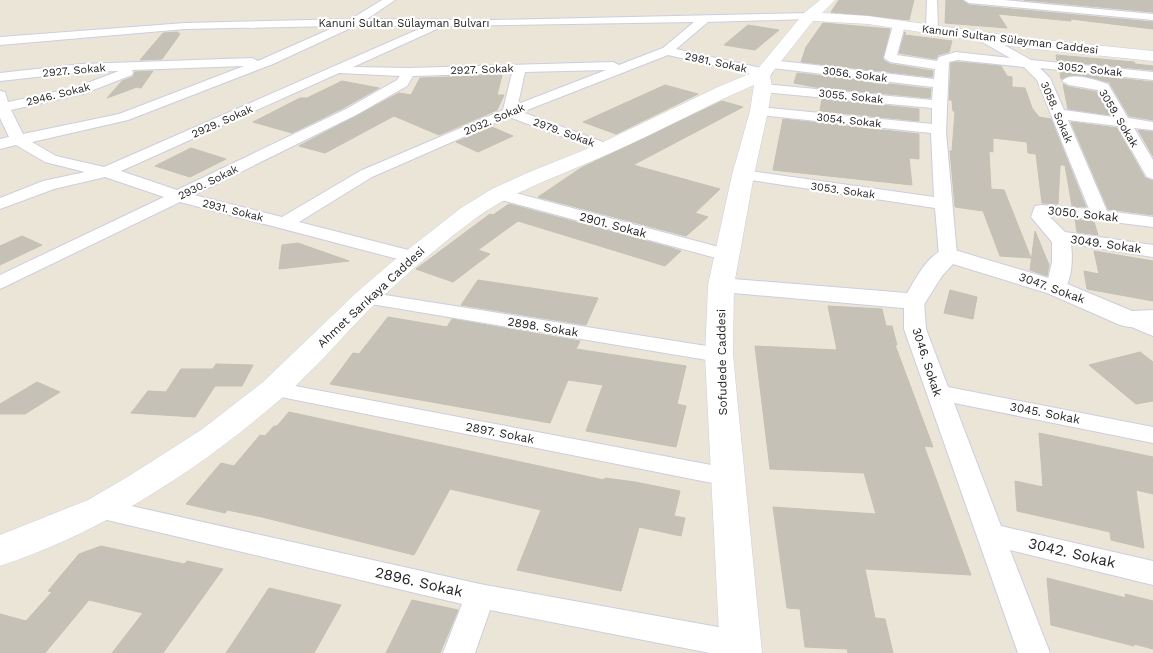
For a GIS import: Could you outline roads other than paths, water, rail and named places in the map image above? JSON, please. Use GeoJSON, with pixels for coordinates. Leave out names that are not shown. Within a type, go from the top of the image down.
{"type":"FeatureCollection","features":[{"type":"Feature","properties":{"kind":"main road"},"geometry":{"type":"LineString","coordinates":[[764,82],[809,16],[825,2],[834,10],[868,20]]}},
{"type":"Feature","properties":{"kind":"main road"},"geometry":{"type":"LineString","coordinates":[[809,16],[868,20]]}},
{"type":"Feature","properties":{"kind":"main road","name":"Kanuni Sultan Süleyman Caddesi"},"geometry":{"type":"LineString","coordinates":[[868,20],[1025,43],[1153,56]]}},
{"type":"Feature","properties":{"kind":"main road","name":"Ahmet Sarıkaya Caddesi"},"geometry":{"type":"LineString","coordinates":[[0,551],[100,509],[179,461],[247,412],[274,389],[366,298],[413,257],[469,213],[534,176],[606,148],[724,90],[764,82]]}},
{"type":"Feature","properties":{"kind":"main road","name":"Sofudede Caddesi"},"geometry":{"type":"LineString","coordinates":[[741,649],[726,477],[719,355],[721,285],[742,176],[764,82]]}},
{"type":"Feature","properties":{"kind":"street"},"geometry":{"type":"LineString","coordinates":[[0,144],[123,117],[269,61],[352,23],[390,0]]}},
{"type":"Feature","properties":{"kind":"street"},"geometry":{"type":"LineString","coordinates":[[932,0],[932,30]]}},
{"type":"Feature","properties":{"kind":"street"},"geometry":{"type":"LineString","coordinates":[[969,0],[1153,17]]}},
{"type":"Feature","properties":{"kind":"street","name":"Kanuni Sultan Sülayman Bulvarı"},"geometry":{"type":"LineString","coordinates":[[0,41],[185,26],[352,23],[440,24],[809,16]]}},
{"type":"Feature","properties":{"kind":"street","name":"2032. Sokak"},"geometry":{"type":"LineString","coordinates":[[285,223],[366,174],[509,112],[667,51],[704,19]]}},
{"type":"Feature","properties":{"kind":"street","name":"2929. Sokak"},"geometry":{"type":"LineString","coordinates":[[0,204],[49,184],[106,172],[440,24]]}},
{"type":"Feature","properties":{"kind":"street"},"geometry":{"type":"LineString","coordinates":[[899,25],[890,58],[942,66]]}},
{"type":"Feature","properties":{"kind":"street","name":"3058. Sokak"},"geometry":{"type":"LineString","coordinates":[[981,36],[1026,62],[1043,78],[1100,215]]}},
{"type":"Feature","properties":{"kind":"street","name":"2981. Sokak"},"geometry":{"type":"LineString","coordinates":[[667,51],[764,82]]}},
{"type":"Feature","properties":{"kind":"street"},"geometry":{"type":"LineString","coordinates":[[721,285],[914,301],[932,272],[948,255],[940,129],[939,84],[943,60],[956,56],[1026,62]]}},
{"type":"Feature","properties":{"kind":"street","name":"2927. Sokak"},"geometry":{"type":"LineString","coordinates":[[0,77],[82,68],[269,61]]}},
{"type":"Feature","properties":{"kind":"street","name":"3052. Sokak"},"geometry":{"type":"LineString","coordinates":[[1026,62],[1153,76]]}},
{"type":"Feature","properties":{"kind":"street","name":"2946. Sokak"},"geometry":{"type":"LineString","coordinates":[[1,103],[78,91],[144,66]]}},
{"type":"Feature","properties":{"kind":"street","name":"2927. Sokak"},"geometry":{"type":"LineString","coordinates":[[336,71],[409,72],[628,66]]}},
{"type":"Feature","properties":{"kind":"street"},"geometry":{"type":"LineString","coordinates":[[509,112],[520,68]]}},
{"type":"Feature","properties":{"kind":"street","name":"2930. Sokak"},"geometry":{"type":"LineString","coordinates":[[0,283],[387,93],[402,83],[409,72]]}},
{"type":"Feature","properties":{"kind":"street","name":"3059. Sokak"},"geometry":{"type":"LineString","coordinates":[[1043,78],[1103,87],[1153,174]]}},
{"type":"Feature","properties":{"kind":"street","name":"3056. Sokak"},"geometry":{"type":"LineString","coordinates":[[764,82],[939,84]]}},
{"type":"Feature","properties":{"kind":"street","name":"3055. Sokak"},"geometry":{"type":"LineString","coordinates":[[764,82],[940,105]]}},
{"type":"Feature","properties":{"kind":"street","name":"3054. Sokak"},"geometry":{"type":"LineString","coordinates":[[764,82],[940,129]]}},
{"type":"Feature","properties":{"kind":"street"},"geometry":{"type":"LineString","coordinates":[[1,103],[18,140]]}},
{"type":"Feature","properties":{"kind":"street","name":"2979. Sokak"},"geometry":{"type":"LineString","coordinates":[[509,112],[606,148]]}},
{"type":"Feature","properties":{"kind":"street"},"geometry":{"type":"LineString","coordinates":[[1058,114],[1153,126]]}},
{"type":"Feature","properties":{"kind":"street","name":"2931. Sokak"},"geometry":{"type":"LineString","coordinates":[[18,140],[51,159],[106,172],[178,196],[413,257]]}},
{"type":"Feature","properties":{"kind":"street","name":"3053. Sokak"},"geometry":{"type":"LineString","coordinates":[[742,176],[944,204]]}},
{"type":"Feature","properties":{"kind":"street","name":"2901. Sokak"},"geometry":{"type":"LineString","coordinates":[[500,194],[728,255]]}},
{"type":"Feature","properties":{"kind":"street","name":"3050. Sokak"},"geometry":{"type":"LineString","coordinates":[[1056,288],[1059,279],[1062,249],[1059,237],[1045,224],[1040,216],[1040,210],[1057,210],[1153,222]]}},
{"type":"Feature","properties":{"kind":"street","name":"3049. Sokak"},"geometry":{"type":"LineString","coordinates":[[1059,237],[1153,251]]}},
{"type":"Feature","properties":{"kind":"street","name":"3047. Sokak"},"geometry":{"type":"LineString","coordinates":[[948,255],[1056,288],[1141,319],[1153,330]]}},
{"type":"Feature","properties":{"kind":"street","name":"2898. Sokak"},"geometry":{"type":"LineString","coordinates":[[366,298],[719,355]]}},
{"type":"Feature","properties":{"kind":"street","name":"3046. Sokak"},"geometry":{"type":"LineString","coordinates":[[914,301],[915,329],[1034,653]]}},
{"type":"Feature","properties":{"kind":"street","name":"2897. Sokak"},"geometry":{"type":"LineString","coordinates":[[274,389],[726,477]]}},
{"type":"Feature","properties":{"kind":"street","name":"3045. Sokak"},"geometry":{"type":"LineString","coordinates":[[937,392],[1153,435]]}},
{"type":"Feature","properties":{"kind":"street","name":"2896. Sokak"},"geometry":{"type":"LineString","coordinates":[[100,509],[480,596],[741,649]]}},
{"type":"Feature","properties":{"kind":"street","name":"3042. Sokak"},"geometry":{"type":"LineString","coordinates":[[991,534],[1153,573]]}},
{"type":"Feature","properties":{"kind":"street"},"geometry":{"type":"LineString","coordinates":[[459,653],[480,596]]}}]}
